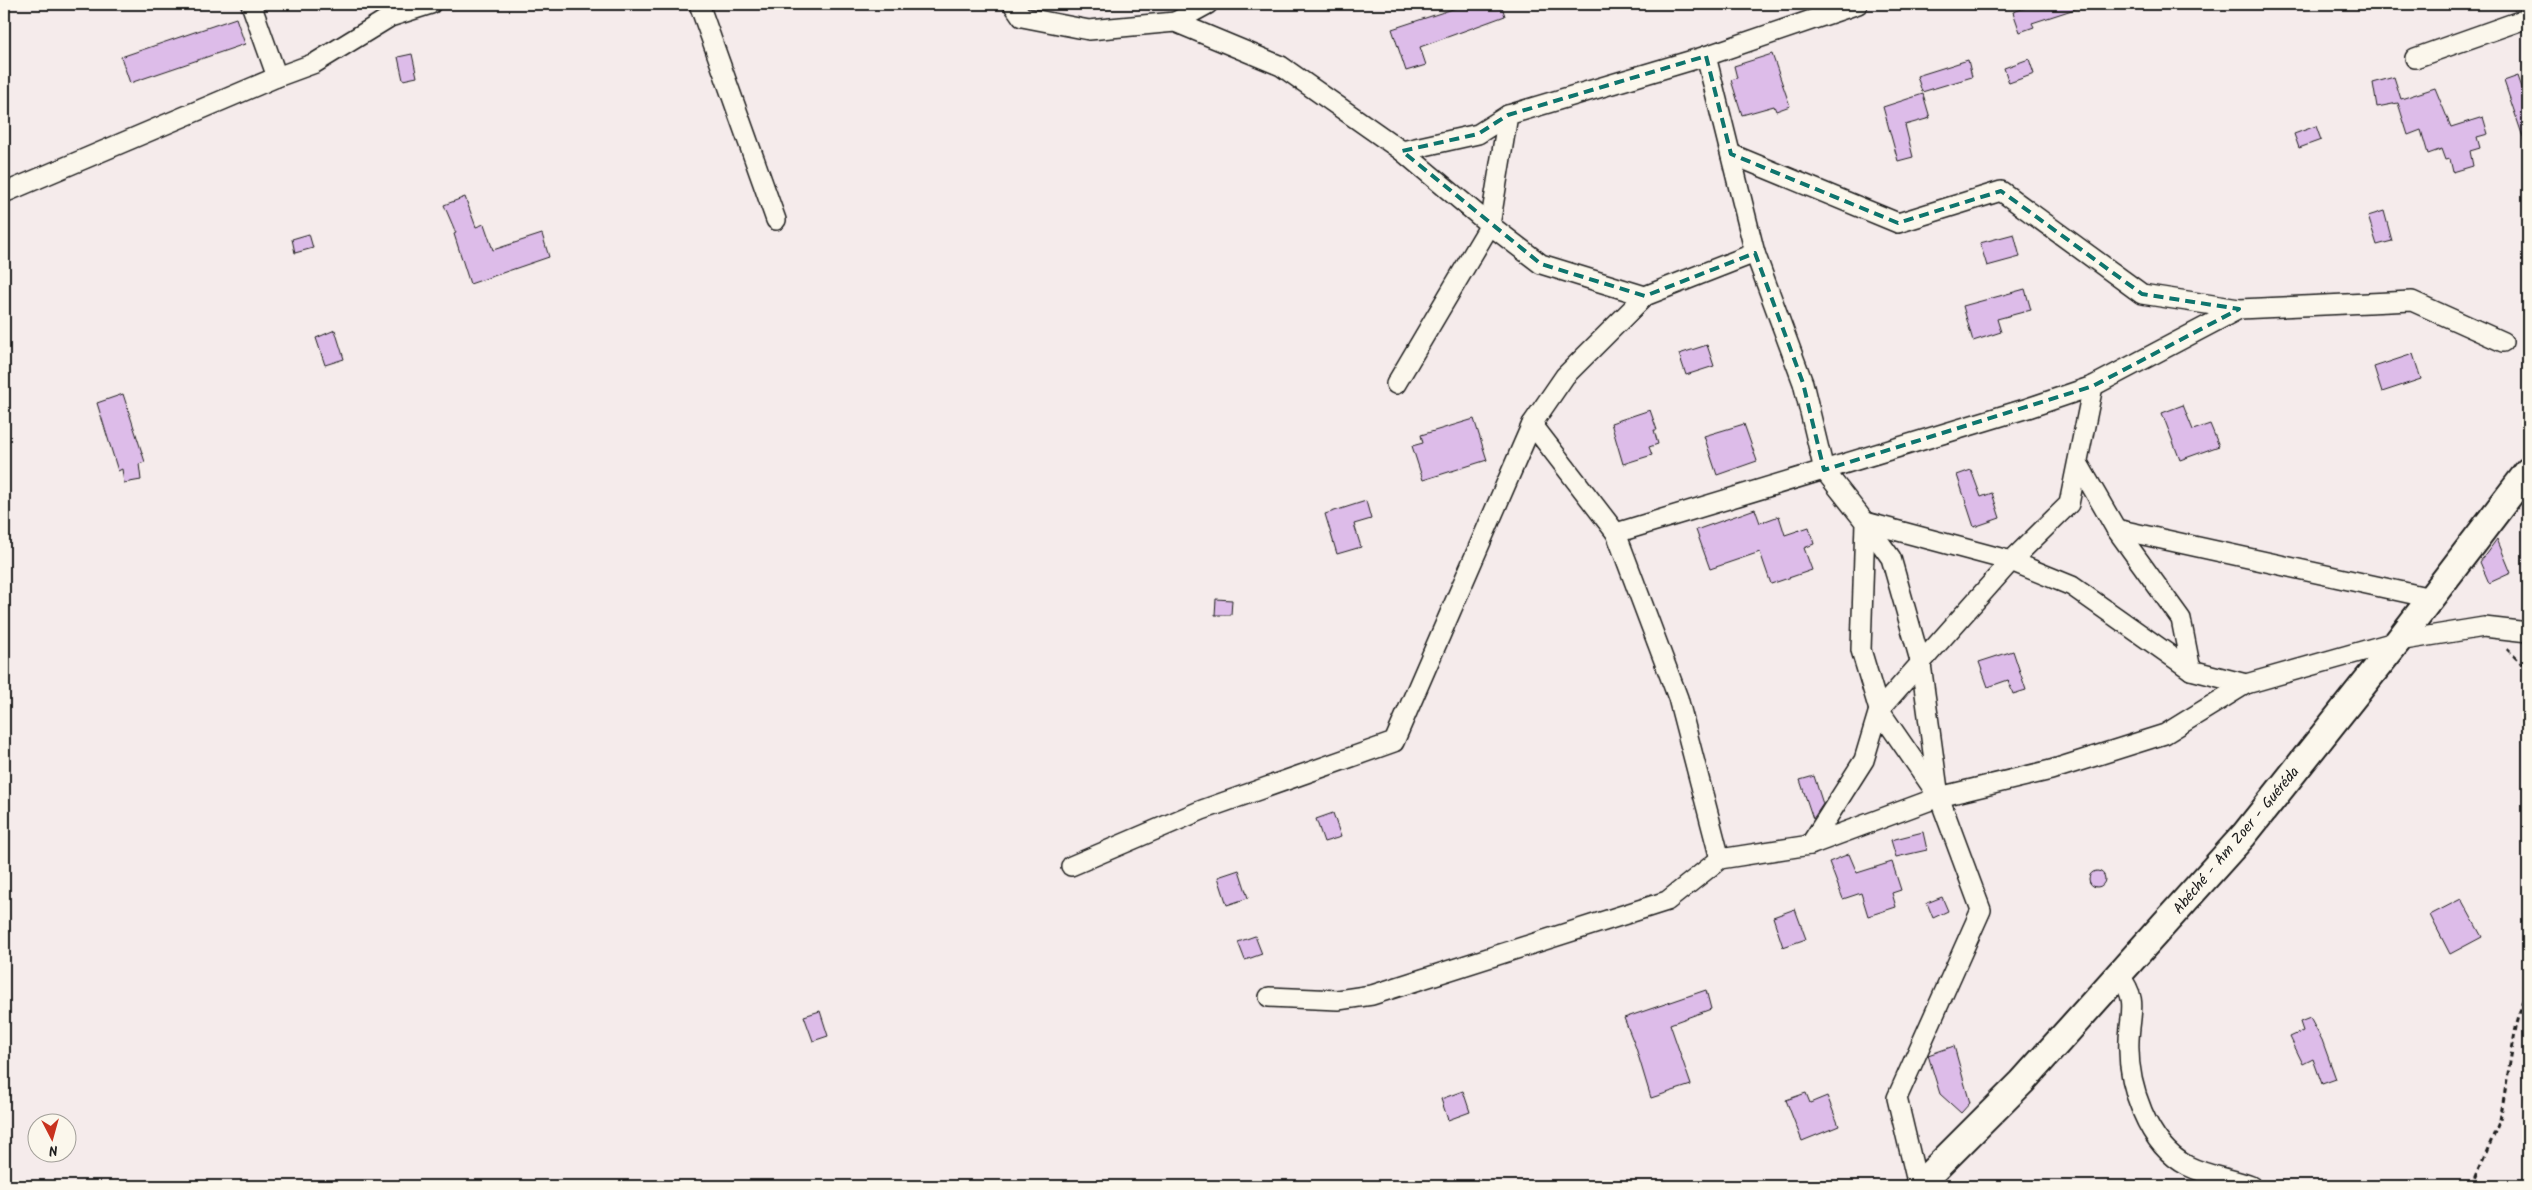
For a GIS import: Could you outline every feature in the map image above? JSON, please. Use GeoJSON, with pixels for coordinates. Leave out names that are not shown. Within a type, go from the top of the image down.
{"type":"FeatureCollection","features":[{"type":"Feature","properties":{"kind":"main road","name":"Abéché - Am Zoer - Guéréda"},"geometry":{"type":"LineString","coordinates":[[1918,1186],[2022,1082],[2244,835],[2398,641],[2528,471]]}},
{"type":"Feature","properties":{"kind":"street"},"geometry":{"type":"LineString","coordinates":[[251,4],[277,77]]}},
{"type":"Feature","properties":{"kind":"street"},"geometry":{"type":"LineString","coordinates":[[4,193],[277,77],[316,63],[390,17],[431,4]]}},
{"type":"Feature","properties":{"kind":"street"},"geometry":{"type":"LineString","coordinates":[[699,4],[776,220]]}},
{"type":"Feature","properties":{"kind":"street"},"geometry":{"type":"LineString","coordinates":[[1013,4],[1022,17],[1089,30],[1175,22],[1208,4]]}},
{"type":"Feature","properties":{"kind":"street"},"geometry":{"type":"LineString","coordinates":[[1402,151],[1478,134],[1508,115],[1706,56],[1829,9],[1858,4]]}},
{"type":"Feature","properties":{"kind":"street"},"geometry":{"type":"LineString","coordinates":[[2415,58],[2528,18]]}},
{"type":"Feature","properties":{"kind":"street"},"geometry":{"type":"LineString","coordinates":[[1175,22],[1281,66],[1402,151],[1490,225],[1541,264],[1645,296]]}},
{"type":"Feature","properties":{"kind":"street"},"geometry":{"type":"LineString","coordinates":[[1706,56],[1755,253],[1803,383],[1824,470],[1891,558],[1921,664],[1939,798],[1981,910],[1897,1098],[1918,1186]]}},
{"type":"Feature","properties":{"kind":"street"},"geometry":{"type":"LineString","coordinates":[[1396,384],[1490,225],[1508,115]]}},
{"type":"Feature","properties":{"kind":"street"},"geometry":{"type":"LineString","coordinates":[[1730,154],[1898,224],[2001,191],[2142,294],[2239,309],[2412,301],[2504,342]]}},
{"type":"Feature","properties":{"kind":"street"},"geometry":{"type":"LineString","coordinates":[[1071,866],[1202,810],[1394,742],[1532,424],[1566,376],[1645,296],[1755,253]]}},
{"type":"Feature","properties":{"kind":"street"},"geometry":{"type":"LineString","coordinates":[[1616,533],[2094,386],[2239,309]]}},
{"type":"Feature","properties":{"kind":"street"},"geometry":{"type":"LineString","coordinates":[[1810,845],[1864,760],[1879,710],[2011,561],[2069,504],[2094,386]]}},
{"type":"Feature","properties":{"kind":"street"},"geometry":{"type":"LineString","coordinates":[[1532,424],[1616,533],[1678,698],[1720,859]]}},
{"type":"Feature","properties":{"kind":"street"},"geometry":{"type":"LineString","coordinates":[[2078,463],[2116,529],[2181,619],[2191,670]]}},
{"type":"Feature","properties":{"kind":"street"},"geometry":{"type":"LineString","coordinates":[[1865,522],[2011,561],[2072,586],[2191,670],[2246,684]]}},
{"type":"Feature","properties":{"kind":"street"},"geometry":{"type":"LineString","coordinates":[[1865,522],[1862,650],[1879,710],[1939,798]]}},
{"type":"Feature","properties":{"kind":"street"},"geometry":{"type":"LineString","coordinates":[[2116,529],[2431,598]]}},
{"type":"Feature","properties":{"kind":"street"},"geometry":{"type":"LineString","coordinates":[[1269,997],[1338,1000],[1372,995],[1667,901],[1720,859],[1810,845],[1939,798],[2051,770],[2165,734],[2246,684],[2398,641],[2484,627],[2528,632]]}},
{"type":"Feature","properties":{"kind":"street"},"geometry":{"type":"LineString","coordinates":[[2119,975],[2130,989],[2129,1059],[2136,1092],[2149,1125],[2162,1144],[2188,1166],[2251,1186]]}},
{"type":"Feature","properties":{"kind":"path"},"geometry":{"type":"LineString","coordinates":[[2472,1186],[2500,1120],[2516,1027],[2528,981]]}},
{"type":"Feature","properties":{"kind":"highlighted area"},"geometry":{"type":"Polygon","coordinates":[[[1706,56],[1731,154],[1898,223],[2001,191],[2142,294],[2239,309],[2093,386],[1824,470],[1803,383],[1755,253],[1645,296],[1541,264],[1402,151],[1478,134],[1508,115],[1706,56]]]}},
{"type":"Feature","properties":{"kind":"building"},"geometry":{"type":"Polygon","coordinates":[[[1468,4],[1501,4],[1505,16],[1420,47],[1426,65],[1406,71],[1392,29],[1468,4]]]}},
{"type":"Feature","properties":{"kind":"building"},"geometry":{"type":"Polygon","coordinates":[[[2037,4],[2080,4],[2081,7],[2032,23],[2034,27],[2020,32],[2013,12],[2037,4]]]}},
{"type":"Feature","properties":{"kind":"building"},"geometry":{"type":"Polygon","coordinates":[[[236,18],[245,44],[130,83],[121,57],[236,18]]]}},
{"type":"Feature","properties":{"kind":"building"},"geometry":{"type":"Polygon","coordinates":[[[412,54],[417,77],[403,80],[398,57],[412,54]]]}},
{"type":"Feature","properties":{"kind":"building"},"geometry":{"type":"Polygon","coordinates":[[[1772,54],[1790,106],[1776,111],[1774,106],[1742,115],[1731,80],[1737,78],[1734,66],[1772,54]]]}},
{"type":"Feature","properties":{"kind":"building"},"geometry":{"type":"Polygon","coordinates":[[[2029,59],[2034,74],[2009,83],[2004,68],[2029,59]]]}},
{"type":"Feature","properties":{"kind":"building"},"geometry":{"type":"Polygon","coordinates":[[[1968,60],[1972,77],[1922,92],[1917,76],[1968,60]]]}},
{"type":"Feature","properties":{"kind":"building"},"geometry":{"type":"Polygon","coordinates":[[[2518,76],[2528,105],[2528,146],[2526,146],[2504,81],[2518,76]]]}},
{"type":"Feature","properties":{"kind":"building"},"geometry":{"type":"Polygon","coordinates":[[[2394,77],[2401,99],[2435,88],[2451,127],[2483,117],[2488,134],[2477,137],[2480,148],[2470,151],[2473,166],[2453,172],[2450,159],[2446,160],[2442,149],[2428,154],[2421,130],[2408,135],[2398,103],[2377,107],[2373,83],[2394,77]]]}},
{"type":"Feature","properties":{"kind":"building"},"geometry":{"type":"Polygon","coordinates":[[[1923,94],[1930,118],[1905,125],[1913,157],[1898,161],[1883,107],[1923,94]]]}},
{"type":"Feature","properties":{"kind":"building"},"geometry":{"type":"Polygon","coordinates":[[[2316,126],[2321,140],[2299,148],[2294,134],[2316,126]]]}},
{"type":"Feature","properties":{"kind":"building"},"geometry":{"type":"Polygon","coordinates":[[[465,197],[476,227],[484,224],[493,250],[542,234],[549,257],[470,284],[454,234],[456,233],[444,205],[465,197]]]}},
{"type":"Feature","properties":{"kind":"building"},"geometry":{"type":"Polygon","coordinates":[[[2384,211],[2392,241],[2377,245],[2368,216],[2384,211]]]}},
{"type":"Feature","properties":{"kind":"building"},"geometry":{"type":"Polygon","coordinates":[[[309,234],[313,248],[295,253],[292,239],[309,234]]]}},
{"type":"Feature","properties":{"kind":"building"},"geometry":{"type":"Polygon","coordinates":[[[2014,234],[2020,257],[1987,266],[1980,243],[2014,234]]]}},
{"type":"Feature","properties":{"kind":"building"},"geometry":{"type":"Polygon","coordinates":[[[2025,289],[2031,310],[1997,319],[2001,332],[1973,341],[1963,306],[2025,289]]]}},
{"type":"Feature","properties":{"kind":"building"},"geometry":{"type":"Polygon","coordinates":[[[335,330],[344,359],[325,365],[316,338],[335,330]]]}},
{"type":"Feature","properties":{"kind":"building"},"geometry":{"type":"Polygon","coordinates":[[[1707,345],[1714,366],[1686,375],[1679,354],[1707,345]]]}},
{"type":"Feature","properties":{"kind":"building"},"geometry":{"type":"Polygon","coordinates":[[[2413,354],[2421,379],[2382,392],[2374,367],[2413,354]]]}},
{"type":"Feature","properties":{"kind":"building"},"geometry":{"type":"Polygon","coordinates":[[[123,394],[145,462],[139,464],[141,480],[124,483],[122,469],[118,471],[97,403],[123,394]]]}},
{"type":"Feature","properties":{"kind":"building"},"geometry":{"type":"Polygon","coordinates":[[[2183,405],[2193,430],[2210,424],[2219,446],[2180,460],[2162,413],[2183,405]]]}},
{"type":"Feature","properties":{"kind":"building"},"geometry":{"type":"Polygon","coordinates":[[[1650,410],[1657,430],[1654,430],[1658,444],[1649,447],[1652,455],[1623,464],[1611,423],[1650,410]]]}},
{"type":"Feature","properties":{"kind":"building"},"geometry":{"type":"Polygon","coordinates":[[[1474,419],[1487,460],[1423,480],[1412,446],[1423,443],[1421,435],[1474,419]]]}},
{"type":"Feature","properties":{"kind":"building"},"geometry":{"type":"Polygon","coordinates":[[[1744,424],[1757,461],[1717,475],[1704,436],[1744,424]]]}},
{"type":"Feature","properties":{"kind":"building"},"geometry":{"type":"Polygon","coordinates":[[[1971,470],[1981,497],[1992,493],[2000,518],[1974,527],[1957,475],[1971,470]]]}},
{"type":"Feature","properties":{"kind":"building"},"geometry":{"type":"Polygon","coordinates":[[[1366,501],[1371,519],[1354,524],[1361,547],[1337,554],[1325,514],[1366,501]]]}},
{"type":"Feature","properties":{"kind":"building"},"geometry":{"type":"Polygon","coordinates":[[[1755,509],[1760,523],[1779,516],[1785,535],[1809,527],[1814,544],[1804,548],[1812,570],[1771,584],[1760,552],[1710,569],[1696,530],[1755,509]]]}},
{"type":"Feature","properties":{"kind":"building"},"geometry":{"type":"Polygon","coordinates":[[[2497,539],[2511,573],[2489,583],[2480,562],[2497,539]]]}},
{"type":"Feature","properties":{"kind":"building"},"geometry":{"type":"Polygon","coordinates":[[[1216,599],[1232,600],[1231,615],[1215,615],[1216,599]]]}},
{"type":"Feature","properties":{"kind":"building"},"geometry":{"type":"Polygon","coordinates":[[[2013,651],[2026,690],[2013,694],[2008,680],[1988,687],[1979,662],[2013,651]]]}},
{"type":"Feature","properties":{"kind":"building"},"geometry":{"type":"Polygon","coordinates":[[[1814,776],[1823,804],[1813,819],[1800,780],[1814,776]]]}},
{"type":"Feature","properties":{"kind":"building"},"geometry":{"type":"Polygon","coordinates":[[[1333,813],[1341,837],[1324,842],[1316,819],[1333,813]]]}},
{"type":"Feature","properties":{"kind":"building"},"geometry":{"type":"Polygon","coordinates":[[[1923,832],[1927,850],[1896,857],[1891,840],[1923,832]]]}},
{"type":"Feature","properties":{"kind":"building"},"geometry":{"type":"Polygon","coordinates":[[[1849,854],[1857,873],[1892,862],[1901,890],[1892,893],[1896,907],[1868,916],[1861,893],[1843,899],[1829,862],[1849,854]]]}},
{"type":"Feature","properties":{"kind":"building"},"geometry":{"type":"Polygon","coordinates":[[[1239,870],[1248,898],[1227,905],[1218,877],[1239,870]]]}},
{"type":"Feature","properties":{"kind":"building"},"geometry":{"type":"Polygon","coordinates":[[[2097,871],[2105,879],[2097,887],[2089,879],[2097,871]]]}},
{"type":"Feature","properties":{"kind":"building"},"geometry":{"type":"Polygon","coordinates":[[[1942,897],[1948,911],[1933,918],[1927,903],[1942,897]]]}},
{"type":"Feature","properties":{"kind":"building"},"geometry":{"type":"Polygon","coordinates":[[[2461,899],[2482,937],[2450,954],[2430,915],[2461,899]]]}},
{"type":"Feature","properties":{"kind":"building"},"geometry":{"type":"Polygon","coordinates":[[[1795,909],[1806,939],[1783,947],[1773,917],[1795,909]]]}},
{"type":"Feature","properties":{"kind":"building"},"geometry":{"type":"Polygon","coordinates":[[[1255,936],[1262,954],[1245,960],[1238,942],[1255,936]]]}},
{"type":"Feature","properties":{"kind":"building"},"geometry":{"type":"Polygon","coordinates":[[[1706,990],[1711,1009],[1670,1024],[1691,1085],[1651,1098],[1636,1048],[1624,1018],[1706,990]]]}},
{"type":"Feature","properties":{"kind":"building"},"geometry":{"type":"Polygon","coordinates":[[[820,1011],[828,1036],[813,1041],[804,1016],[820,1011]]]}},
{"type":"Feature","properties":{"kind":"building"},"geometry":{"type":"Polygon","coordinates":[[[2310,1018],[2322,1040],[2336,1079],[2322,1084],[2313,1059],[2303,1064],[2290,1037],[2303,1031],[2300,1022],[2310,1018]]]}},
{"type":"Feature","properties":{"kind":"building"},"geometry":{"type":"Polygon","coordinates":[[[1954,1046],[1970,1103],[1961,1113],[1940,1094],[1928,1055],[1954,1046]]]}},
{"type":"Feature","properties":{"kind":"building"},"geometry":{"type":"Polygon","coordinates":[[[1463,1091],[1470,1112],[1448,1120],[1441,1099],[1463,1091]]]}},
{"type":"Feature","properties":{"kind":"building"},"geometry":{"type":"Polygon","coordinates":[[[1806,1093],[1810,1103],[1827,1096],[1839,1126],[1802,1141],[1786,1100],[1806,1093]]]}}]}
